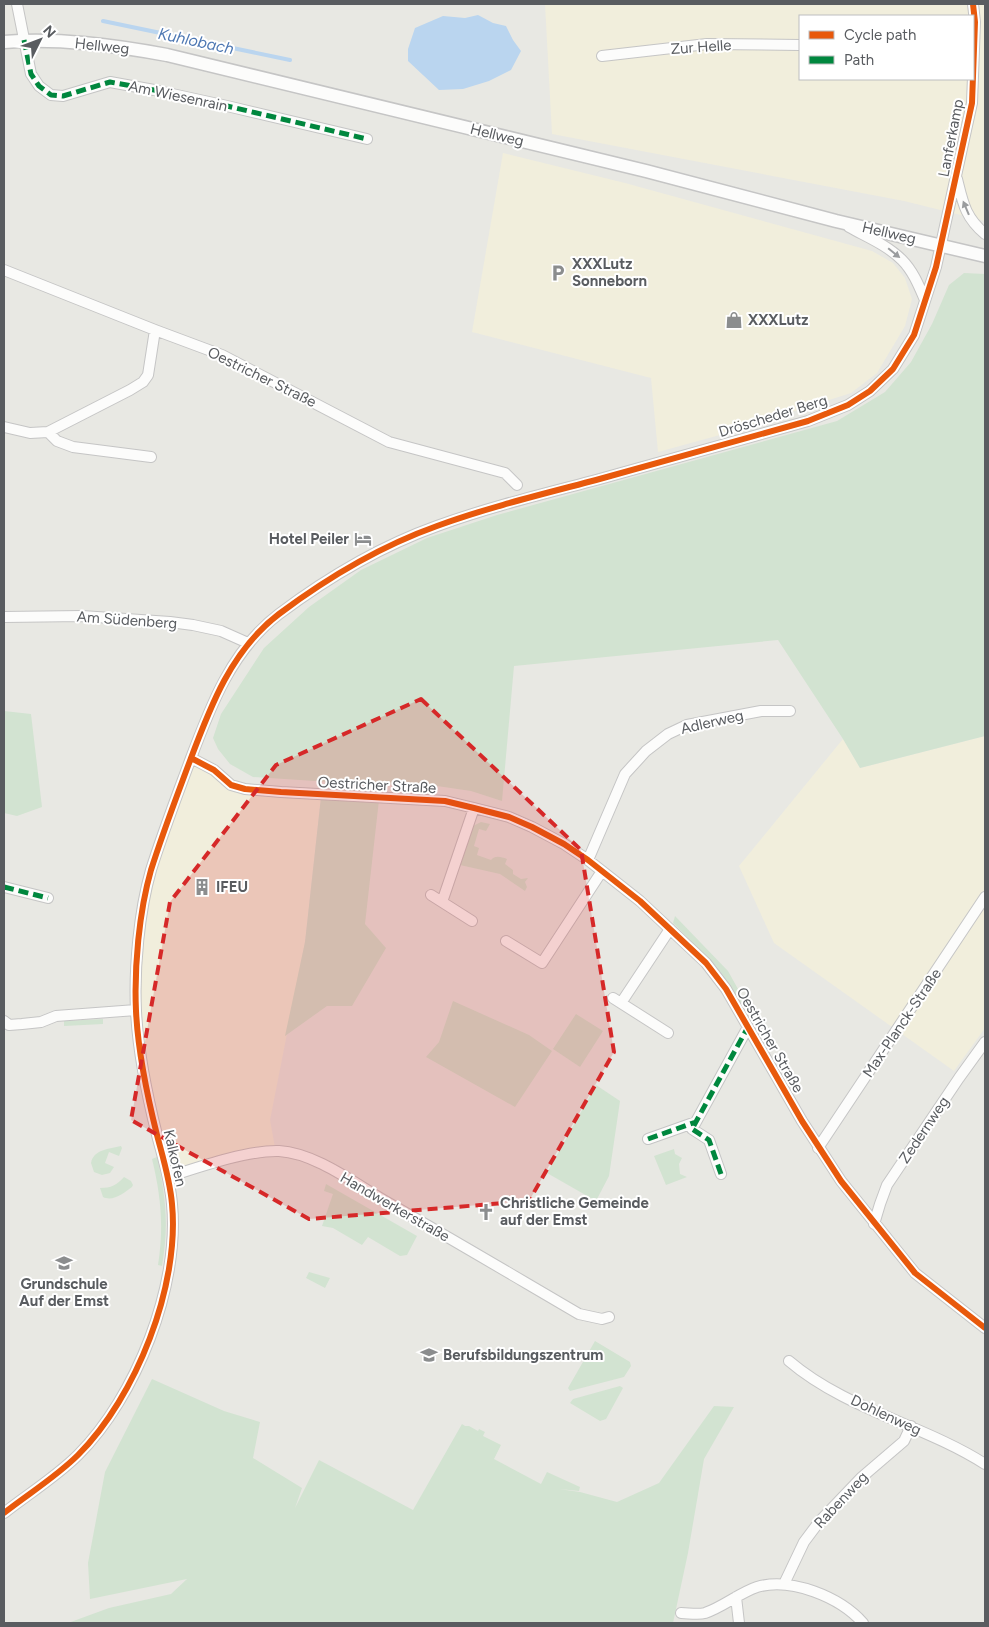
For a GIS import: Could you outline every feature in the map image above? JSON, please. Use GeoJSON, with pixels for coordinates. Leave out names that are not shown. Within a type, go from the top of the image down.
{"type":"FeatureCollection","features":[{"type":"Feature","properties":{"kind":"street"},"geometry":{"type":"LineString","coordinates":[[17,4],[24,40]]}},
{"type":"Feature","properties":{"kind":"street","name":"Lanferkamp"},"geometry":{"type":"LineString","coordinates":[[973,4],[974,40]]}},
{"type":"Feature","properties":{"kind":"street","name":"Hellweg"},"geometry":{"type":"LineString","coordinates":[[4,42],[24,40],[86,43],[122,46],[167,55],[646,171],[836,221],[985,256]]}},
{"type":"Feature","properties":{"kind":"street","name":"Am Wiesenrain"},"geometry":{"type":"LineString","coordinates":[[24,40],[31,74],[39,86],[52,95],[63,96],[110,82],[200,100],[367,139]]}},
{"type":"Feature","properties":{"kind":"street","name":"Zur Helle"},"geometry":{"type":"LineString","coordinates":[[602,56],[706,44],[799,45]]}},
{"type":"Feature","properties":{"kind":"street","name":"Lanferkamp"},"geometry":{"type":"LineString","coordinates":[[940,245],[972,103],[972,80]]}},
{"type":"Feature","properties":{"kind":"street","name":"Lanferkamp"},"geometry":{"type":"LineString","coordinates":[[956,177],[965,210],[978,228],[985,234]]}},
{"type":"Feature","properties":{"kind":"street"},"geometry":{"type":"LineString","coordinates":[[836,221],[889,248],[903,261],[915,278],[926,300]]}},
{"type":"Feature","properties":{"kind":"street","name":"Dröscheder Berg"},"geometry":{"type":"LineString","coordinates":[[248,643],[277,616],[319,586],[395,543],[435,526],[549,492],[808,421],[848,405],[870,391],[893,369],[914,335],[931,285],[940,245]]}},
{"type":"Feature","properties":{"kind":"street","name":"Oestricher Straße"},"geometry":{"type":"LineString","coordinates":[[4,270],[222,355],[389,442],[505,473],[517,484]]}},
{"type":"Feature","properties":{"kind":"street"},"geometry":{"type":"LineString","coordinates":[[4,427],[42,434],[108,403],[143,382],[148,375],[155,330]]}},
{"type":"Feature","properties":{"kind":"street"},"geometry":{"type":"LineString","coordinates":[[48,432],[57,441],[73,447],[151,457]]}},
{"type":"Feature","properties":{"kind":"street","name":"Am Südenberg"},"geometry":{"type":"LineString","coordinates":[[4,617],[82,616],[178,623],[221,631],[248,643]]}},
{"type":"Feature","properties":{"kind":"street"},"geometry":{"type":"LineString","coordinates":[[191,758],[222,683],[248,643]]}},
{"type":"Feature","properties":{"kind":"street","name":"Adlerweg"},"geometry":{"type":"LineString","coordinates":[[588,860],[625,774],[646,751],[668,734],[696,723],[761,711],[790,711]]}},
{"type":"Feature","properties":{"kind":"street","name":"Oestricher Straße"},"geometry":{"type":"LineString","coordinates":[[191,758],[214,770],[231,785],[245,789],[444,802],[474,808],[532,827],[564,844],[588,860],[631,892],[706,963],[726,989],[818,1148],[874,1224],[915,1273],[985,1328]]}},
{"type":"Feature","properties":{"kind":"street","name":"Kalkofen"},"geometry":{"type":"LineString","coordinates":[[4,1513],[77,1455],[101,1428],[129,1385],[158,1311],[168,1273],[174,1231],[172,1202],[168,1176],[143,1069],[136,1010],[137,969],[144,902],[157,852],[191,758]]}},
{"type":"Feature","properties":{"kind":"street"},"geometry":{"type":"LineString","coordinates":[[442,902],[474,808]]}},
{"type":"Feature","properties":{"kind":"street"},"geometry":{"type":"LineString","coordinates":[[506,941],[542,963],[602,871]]}},
{"type":"Feature","properties":{"kind":"street"},"geometry":{"type":"LineString","coordinates":[[4,887],[48,898]]}},
{"type":"Feature","properties":{"kind":"street"},"geometry":{"type":"LineString","coordinates":[[431,895],[472,921]]}},
{"type":"Feature","properties":{"kind":"street","name":"Max-Planck-Straße"},"geometry":{"type":"LineString","coordinates":[[818,1148],[985,897]]}},
{"type":"Feature","properties":{"kind":"street"},"geometry":{"type":"LineString","coordinates":[[668,1034],[617,1000],[670,928]]}},
{"type":"Feature","properties":{"kind":"street"},"geometry":{"type":"LineString","coordinates":[[4,1021],[9,1024],[22,1024],[41,1022],[56,1016],[136,1010]]}},
{"type":"Feature","properties":{"kind":"street","name":"Oestricher Straße"},"geometry":{"type":"LineString","coordinates":[[696,1122],[748,1027]]}},
{"type":"Feature","properties":{"kind":"street","name":"Zedernweg"},"geometry":{"type":"LineString","coordinates":[[874,1224],[887,1185],[953,1086],[985,1042]]}},
{"type":"Feature","properties":{"kind":"street"},"geometry":{"type":"LineString","coordinates":[[648,1139],[696,1122]]}},
{"type":"Feature","properties":{"kind":"street"},"geometry":{"type":"LineString","coordinates":[[696,1122],[692,1129],[709,1140],[721,1174]]}},
{"type":"Feature","properties":{"kind":"street","name":"Handwerkerstraße"},"geometry":{"type":"LineString","coordinates":[[168,1176],[261,1152],[278,1151],[303,1156],[327,1167],[579,1314],[602,1319],[609,1317]]}},
{"type":"Feature","properties":{"kind":"street","name":"Dohlenweg"},"geometry":{"type":"LineString","coordinates":[[789,1361],[802,1372],[830,1389],[949,1444],[985,1464]]}},
{"type":"Feature","properties":{"kind":"street","name":"Rabenweg"},"geometry":{"type":"LineString","coordinates":[[784,1584],[804,1542],[819,1522],[840,1498],[904,1440],[911,1426]]}},
{"type":"Feature","properties":{"kind":"street"},"geometry":{"type":"LineString","coordinates":[[681,1613],[703,1613],[756,1588],[771,1584],[784,1584],[815,1592],[836,1602],[863,1623]]}},
{"type":"Feature","properties":{"kind":"street"},"geometry":{"type":"LineString","coordinates":[[736,1597],[739,1623]]}},
{"type":"Feature","properties":{"kind":"highlighted area"},"geometry":{"type":"Polygon","coordinates":[[[421,699],[581,850],[614,1052],[529,1201],[309,1219],[131,1120],[170,902],[276,765],[421,699]]]}},
{"type":"Feature","properties":{"kind":"shaded area"},"geometry":{"type":"Polygon","coordinates":[[[545,4],[985,4],[985,221],[904,201],[552,134],[545,4]]]}},
{"type":"Feature","properties":{"kind":"shaded area"},"geometry":{"type":"Polygon","coordinates":[[[503,153],[625,183],[872,251],[893,263],[905,278],[912,299],[905,326],[877,373],[851,393],[720,435],[658,452],[651,378],[472,332],[503,153]]]}},
{"type":"Feature","properties":{"kind":"shaded area"},"geometry":{"type":"Polygon","coordinates":[[[985,736],[985,1028],[954,1071],[774,943],[739,866],[843,739],[860,768],[985,736]]]}},
{"type":"Feature","properties":{"kind":"shaded area"},"geometry":{"type":"Polygon","coordinates":[[[192,761],[230,787],[321,797],[305,942],[270,1120],[275,1148],[170,1174],[161,1142],[140,1033],[139,968],[151,879],[192,761]]]}},
{"type":"Feature","properties":{"kind":"green space"},"geometry":{"type":"Polygon","coordinates":[[[964,273],[985,274],[985,736],[860,768],[778,640],[514,666],[502,801],[471,791],[437,786],[253,777],[230,764],[218,749],[213,738],[221,714],[264,648],[309,607],[361,570],[427,538],[497,515],[837,421],[885,392],[911,362],[932,324],[949,285],[964,273]]]}},
{"type":"Feature","properties":{"kind":"green space"},"geometry":{"type":"Polygon","coordinates":[[[4,711],[31,714],[42,807],[17,816],[4,813],[4,711]]]}},
{"type":"Feature","properties":{"kind":"green space"},"geometry":{"type":"Polygon","coordinates":[[[321,797],[379,800],[365,924],[386,948],[352,1006],[327,1006],[285,1036],[305,942],[321,797]]]}},
{"type":"Feature","properties":{"kind":"green space"},"geometry":{"type":"Polygon","coordinates":[[[481,822],[490,824],[486,831],[479,829],[474,846],[479,848],[477,855],[491,860],[496,857],[507,859],[505,864],[513,870],[513,874],[521,879],[528,878],[525,882],[527,887],[525,891],[500,874],[460,865],[473,826],[481,822]]]}},
{"type":"Feature","properties":{"kind":"green space"},"geometry":{"type":"Polygon","coordinates":[[[675,916],[728,971],[753,1016],[737,998],[716,966],[673,923],[675,916]]]}},
{"type":"Feature","properties":{"kind":"green space"},"geometry":{"type":"Polygon","coordinates":[[[453,1001],[529,1035],[552,1051],[515,1107],[426,1057],[439,1042],[453,1001]]]}},
{"type":"Feature","properties":{"kind":"green space"},"geometry":{"type":"Polygon","coordinates":[[[576,1014],[603,1031],[580,1067],[553,1049],[576,1014]]]}},
{"type":"Feature","properties":{"kind":"green space"},"geometry":{"type":"Polygon","coordinates":[[[103,1019],[103,1024],[64,1026],[64,1021],[103,1019]]]}},
{"type":"Feature","properties":{"kind":"green space"},"geometry":{"type":"Polygon","coordinates":[[[596,1085],[620,1101],[609,1176],[596,1201],[547,1173],[596,1085]]]}},
{"type":"Feature","properties":{"kind":"green space"},"geometry":{"type":"Polygon","coordinates":[[[121,1146],[119,1156],[109,1152],[105,1163],[114,1167],[110,1173],[102,1175],[94,1172],[91,1163],[95,1155],[103,1150],[121,1146]]]}},
{"type":"Feature","properties":{"kind":"green space"},"geometry":{"type":"Polygon","coordinates":[[[674,1149],[675,1154],[682,1158],[679,1164],[680,1174],[687,1177],[666,1185],[654,1156],[674,1149]]]}},
{"type":"Feature","properties":{"kind":"green space"},"geometry":{"type":"Polygon","coordinates":[[[157,1157],[163,1185],[166,1224],[162,1266],[158,1265],[161,1212],[152,1159],[157,1157]]]}},
{"type":"Feature","properties":{"kind":"green space"},"geometry":{"type":"Polygon","coordinates":[[[124,1177],[131,1181],[132,1187],[114,1198],[103,1197],[100,1188],[114,1186],[124,1177]]]}},
{"type":"Feature","properties":{"kind":"green space"},"geometry":{"type":"Polygon","coordinates":[[[326,1184],[417,1236],[407,1255],[400,1256],[368,1237],[362,1245],[333,1228],[322,1226],[333,1194],[324,1191],[326,1184]]]}},
{"type":"Feature","properties":{"kind":"green space"},"geometry":{"type":"Polygon","coordinates":[[[309,1272],[330,1278],[325,1288],[306,1278],[309,1272]]]}},
{"type":"Feature","properties":{"kind":"green space"},"geometry":{"type":"Polygon","coordinates":[[[595,1341],[630,1362],[631,1366],[624,1377],[570,1391],[568,1388],[595,1341]]]}},
{"type":"Feature","properties":{"kind":"green space"},"geometry":{"type":"Polygon","coordinates":[[[152,1379],[224,1411],[260,1422],[253,1458],[302,1488],[295,1508],[319,1460],[413,1510],[462,1424],[485,1432],[483,1436],[501,1445],[494,1459],[541,1484],[547,1472],[580,1487],[579,1491],[559,1489],[580,1492],[617,1502],[659,1483],[714,1406],[734,1407],[704,1459],[688,1553],[673,1623],[68,1623],[109,1608],[171,1594],[187,1579],[90,1599],[88,1563],[105,1472],[152,1379]]]}},
{"type":"Feature","properties":{"kind":"green space"},"geometry":{"type":"Polygon","coordinates":[[[620,1386],[623,1388],[606,1419],[600,1421],[570,1403],[573,1399],[620,1386]]]}},
{"type":"Feature","properties":{"kind":"water"},"geometry":{"type":"Polygon","coordinates":[[[478,15],[493,23],[506,26],[521,51],[511,70],[489,81],[463,89],[439,90],[408,61],[408,49],[415,28],[443,16],[465,18],[478,15]]]}},
{"type":"Feature","properties":{"kind":"waterway","name":"Kuhlobach"},"geometry":{"type":"LineString","coordinates":[[103,21],[290,60]]}},
{"type":"Feature","properties":{"kind":"marked path"},"geometry":{"type":"LineString","coordinates":[[24,40],[31,74],[39,86],[51,95],[63,96],[110,82],[227,106],[367,139]]}},
{"type":"Feature","properties":{"kind":"marked path"},"geometry":{"type":"LineString","coordinates":[[4,887],[48,898]]}},
{"type":"Feature","properties":{"kind":"marked path"},"geometry":{"type":"LineString","coordinates":[[721,1174],[709,1140],[692,1129],[748,1027]]}},
{"type":"Feature","properties":{"kind":"marked path"},"geometry":{"type":"LineString","coordinates":[[648,1139],[696,1122]]}},
{"type":"Feature","properties":{"kind":"cycle path"},"geometry":{"type":"LineString","coordinates":[[973,4],[975,22],[974,49]]}},
{"type":"Feature","properties":{"kind":"cycle path"},"geometry":{"type":"LineString","coordinates":[[4,1513],[69,1463],[99,1431],[118,1403],[135,1372],[150,1338],[161,1304],[169,1270],[173,1236],[172,1204],[168,1178],[146,1089],[141,1058],[136,1011],[138,940],[143,904],[151,870],[178,792],[213,703],[234,664],[247,645],[279,614],[335,576],[395,543],[457,519],[496,507],[808,421],[848,405],[870,391],[893,369],[914,335],[936,267],[972,103],[973,80]]}},
{"type":"Feature","properties":{"kind":"cycle path"},"geometry":{"type":"LineString","coordinates":[[191,758],[214,770],[231,785],[245,789],[445,801],[474,808],[509,817],[532,827],[564,844],[588,860],[640,901],[706,963],[726,989],[802,1121],[841,1181],[915,1273],[985,1328]]}},
{"type":"Feature","properties":{"kind":"place","name":"XXXLutz Sonneborn"},"geometry":{"type":"Point","coordinates":[558,273]}},
{"type":"Feature","properties":{"kind":"place","name":"XXXLutz"},"geometry":{"type":"Point","coordinates":[734,320]}},
{"type":"Feature","properties":{"kind":"place","name":"Hotel Peiler"},"geometry":{"type":"Point","coordinates":[363,539]}},
{"type":"Feature","properties":{"kind":"place","name":"IFEU"},"geometry":{"type":"Point","coordinates":[202,887]}},
{"type":"Feature","properties":{"kind":"place","name":"Christliche Gemeinde auf der Emst"},"geometry":{"type":"Point","coordinates":[486,1212]}},
{"type":"Feature","properties":{"kind":"place","name":"Grundschule Auf der Emst"},"geometry":{"type":"Point","coordinates":[64,1263]}},
{"type":"Feature","properties":{"kind":"place","name":"Berufsbildungszentrum"},"geometry":{"type":"Point","coordinates":[429,1355]}}]}
